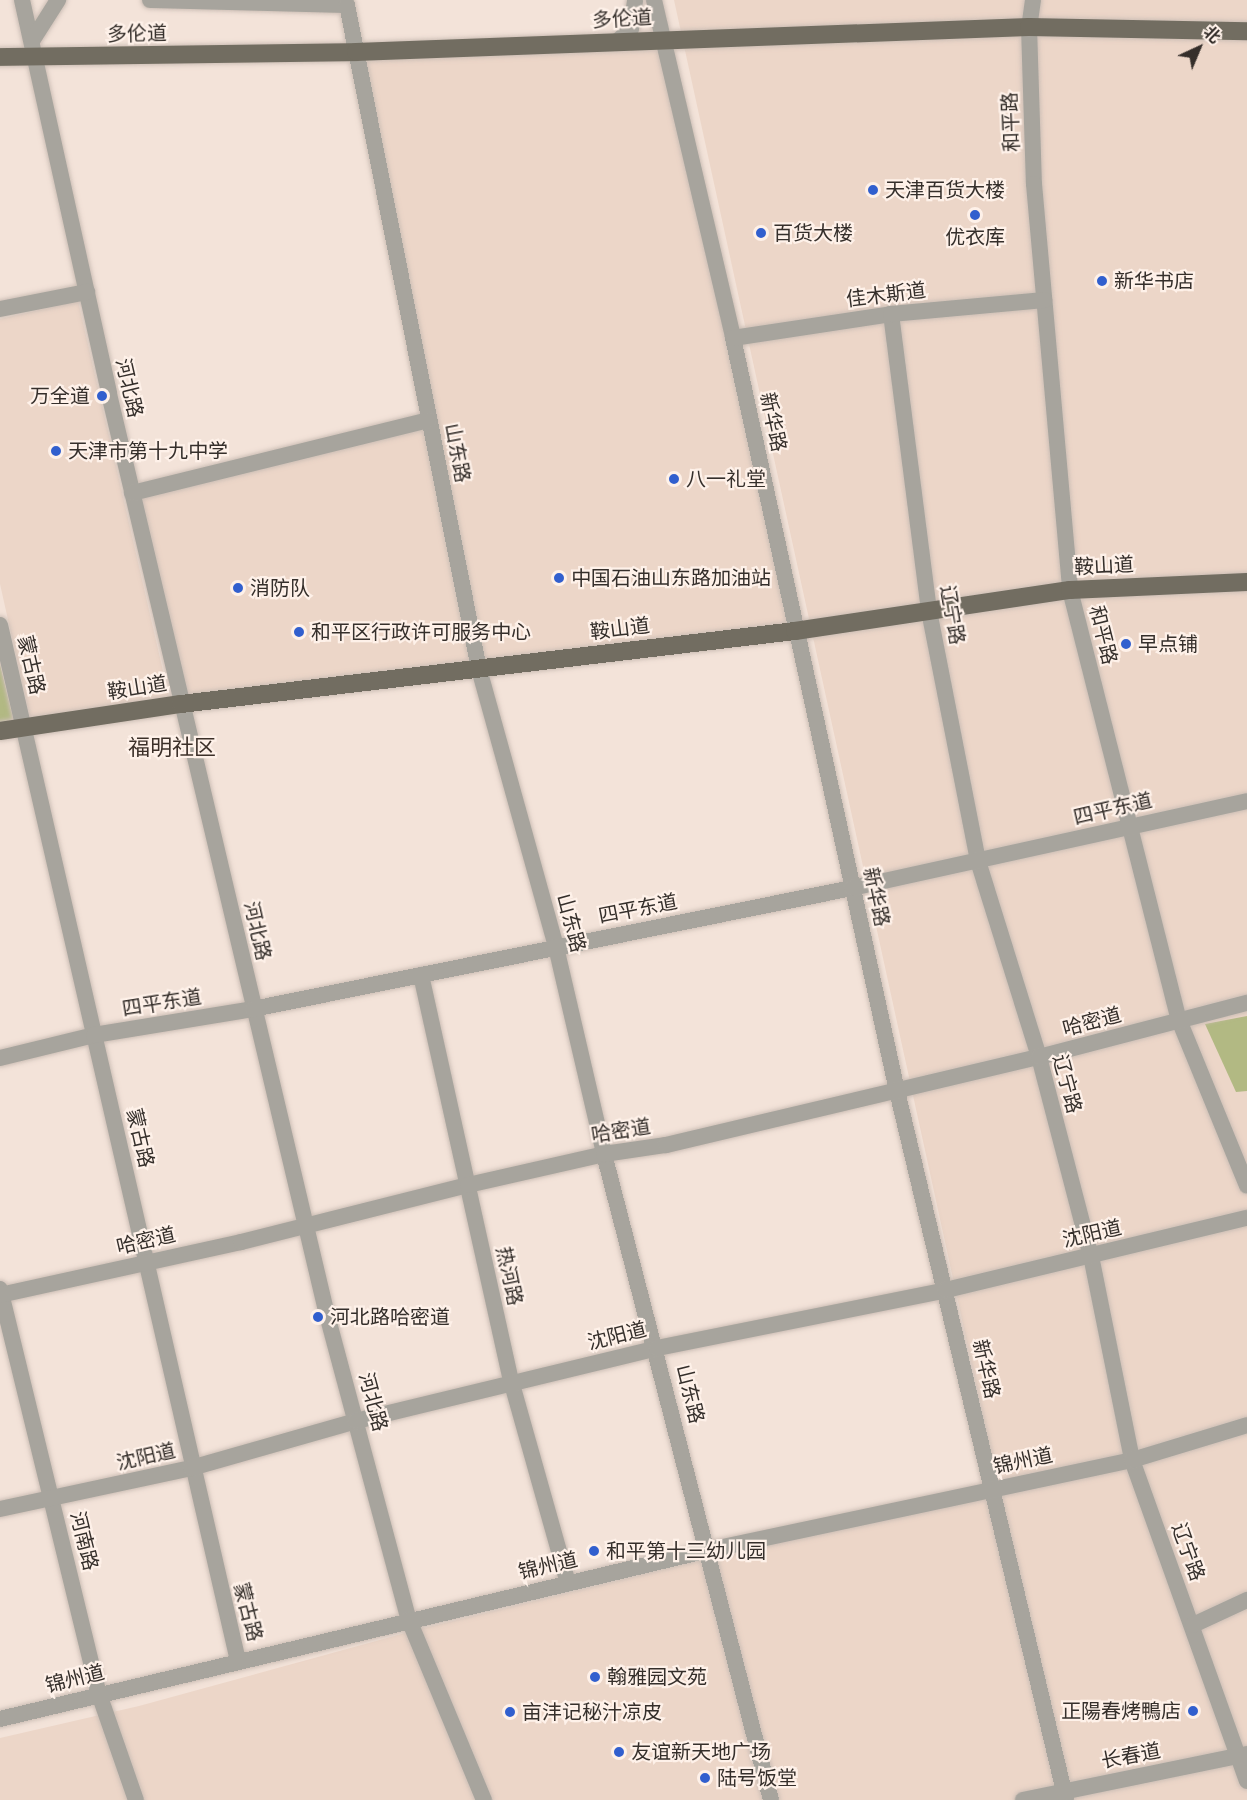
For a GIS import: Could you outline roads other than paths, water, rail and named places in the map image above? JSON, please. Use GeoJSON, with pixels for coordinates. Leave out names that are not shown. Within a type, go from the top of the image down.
{"type":"FeatureCollection","features":[{"type":"Feature","properties":{"kind":"main road","name":"多伦道"},"geometry":{"type":"LineString","coordinates":[[0,57],[34,50],[356,52],[1029,27],[1247,31]]}},
{"type":"Feature","properties":{"kind":"main road","name":"鞍山道"},"geometry":{"type":"LineString","coordinates":[[0,731],[25,730],[181,704],[795,631],[1070,590],[1247,582]]}},
{"type":"Feature","properties":{"kind":"street","name":"河北路"},"geometry":{"type":"LineString","coordinates":[[22,0],[132,493],[304,1226],[409,1620],[484,1800]]}},
{"type":"Feature","properties":{"kind":"street"},"geometry":{"type":"LineString","coordinates":[[34,50],[58,0]]}},
{"type":"Feature","properties":{"kind":"street"},"geometry":{"type":"LineString","coordinates":[[150,0],[346,3]]}},
{"type":"Feature","properties":{"kind":"street"},"geometry":{"type":"LineString","coordinates":[[615,43],[631,29],[635,0]]}},
{"type":"Feature","properties":{"kind":"street","name":"新华路"},"geometry":{"type":"LineString","coordinates":[[654,0],[733,338],[897,1091],[1065,1795]]}},
{"type":"Feature","properties":{"kind":"street","name":"和平路"},"geometry":{"type":"LineString","coordinates":[[1033,0],[1029,27],[1034,184],[1070,590],[1179,1020],[1247,1186]]}},
{"type":"Feature","properties":{"kind":"street","name":"山东路"},"geometry":{"type":"LineString","coordinates":[[346,3],[479,669],[556,947],[604,1154],[657,1348],[771,1800]]}},
{"type":"Feature","properties":{"kind":"street"},"geometry":{"type":"LineString","coordinates":[[0,309],[87,292]]}},
{"type":"Feature","properties":{"kind":"street","name":"佳木斯道"},"geometry":{"type":"LineString","coordinates":[[733,338],[891,314],[1044,300]]}},
{"type":"Feature","properties":{"kind":"street","name":"辽宁路"},"geometry":{"type":"LineString","coordinates":[[891,314],[929,611],[978,861],[1038,1058],[1091,1256],[1132,1460],[1243,1755],[1247,1781]]}},
{"type":"Feature","properties":{"kind":"street"},"geometry":{"type":"LineString","coordinates":[[132,493],[429,420]]}},
{"type":"Feature","properties":{"kind":"street","name":"蒙古路"},"geometry":{"type":"LineString","coordinates":[[0,626],[148,1263],[191,1468],[238,1660]]}},
{"type":"Feature","properties":{"kind":"street","name":"四平东道"},"geometry":{"type":"LineString","coordinates":[[0,1058],[94,1035],[253,1009],[852,888],[1247,801]]}},
{"type":"Feature","properties":{"kind":"street","name":"热河路"},"geometry":{"type":"LineString","coordinates":[[421,975],[512,1384],[568,1583]]}},
{"type":"Feature","properties":{"kind":"street","name":"哈密道"},"geometry":{"type":"LineString","coordinates":[[0,1293],[148,1263],[604,1154],[666,1145],[1038,1058],[1247,1003]]}},
{"type":"Feature","properties":{"kind":"street","name":"沈阳道"},"geometry":{"type":"LineString","coordinates":[[0,1509],[191,1468],[357,1421],[657,1348],[946,1290],[1247,1218]]}},
{"type":"Feature","properties":{"kind":"street","name":"河南路"},"geometry":{"type":"LineString","coordinates":[[0,1293],[99,1694],[136,1800]]}},
{"type":"Feature","properties":{"kind":"street","name":"锦州道"},"geometry":{"type":"LineString","coordinates":[[0,1719],[238,1660],[709,1550],[1132,1460],[1247,1425]]}},
{"type":"Feature","properties":{"kind":"street"},"geometry":{"type":"LineString","coordinates":[[1193,1625],[1247,1600]]}},
{"type":"Feature","properties":{"kind":"street","name":"长春道"},"geometry":{"type":"LineString","coordinates":[[1023,1800],[1065,1795],[1243,1755]]}},
{"type":"Feature","properties":{"kind":"place","name":"天津百货大楼"},"geometry":{"type":"Point","coordinates":[873,190]}},
{"type":"Feature","properties":{"kind":"place","name":"优衣库"},"geometry":{"type":"Point","coordinates":[975,215]}},
{"type":"Feature","properties":{"kind":"place","name":"百货大楼"},"geometry":{"type":"Point","coordinates":[761,233]}},
{"type":"Feature","properties":{"kind":"place","name":"新华书店"},"geometry":{"type":"Point","coordinates":[1102,281]}},
{"type":"Feature","properties":{"kind":"place","name":"万全道"},"geometry":{"type":"Point","coordinates":[102,396]}},
{"type":"Feature","properties":{"kind":"place","name":"天津市第十九中学"},"geometry":{"type":"Point","coordinates":[56,451]}},
{"type":"Feature","properties":{"kind":"place","name":"八一礼堂"},"geometry":{"type":"Point","coordinates":[674,479]}},
{"type":"Feature","properties":{"kind":"place","name":"中国石油山东路加油站"},"geometry":{"type":"Point","coordinates":[559,578]}},
{"type":"Feature","properties":{"kind":"place","name":"消防队"},"geometry":{"type":"Point","coordinates":[238,588]}},
{"type":"Feature","properties":{"kind":"place","name":"和平区行政许可服务中心"},"geometry":{"type":"Point","coordinates":[299,632]}},
{"type":"Feature","properties":{"kind":"place","name":"早点铺"},"geometry":{"type":"Point","coordinates":[1126,644]}},
{"type":"Feature","properties":{"kind":"place","name":"河北路哈密道"},"geometry":{"type":"Point","coordinates":[318,1317]}},
{"type":"Feature","properties":{"kind":"place","name":"和平第十三幼儿园"},"geometry":{"type":"Point","coordinates":[594,1551]}},
{"type":"Feature","properties":{"kind":"place","name":"翰雅园文苑"},"geometry":{"type":"Point","coordinates":[595,1677]}},
{"type":"Feature","properties":{"kind":"place","name":"正陽春烤鴨店"},"geometry":{"type":"Point","coordinates":[1193,1711]}},
{"type":"Feature","properties":{"kind":"place","name":"亩沣记秘汁凉皮"},"geometry":{"type":"Point","coordinates":[510,1712]}},
{"type":"Feature","properties":{"kind":"place","name":"友谊新天地广场"},"geometry":{"type":"Point","coordinates":[619,1752]}},
{"type":"Feature","properties":{"kind":"place","name":"陆号饭堂"},"geometry":{"type":"Point","coordinates":[705,1778]}},
{"type":"Feature","properties":{"kind":"district","name":"福明社区"},"geometry":{"type":"Point","coordinates":[172,749]}}]}
